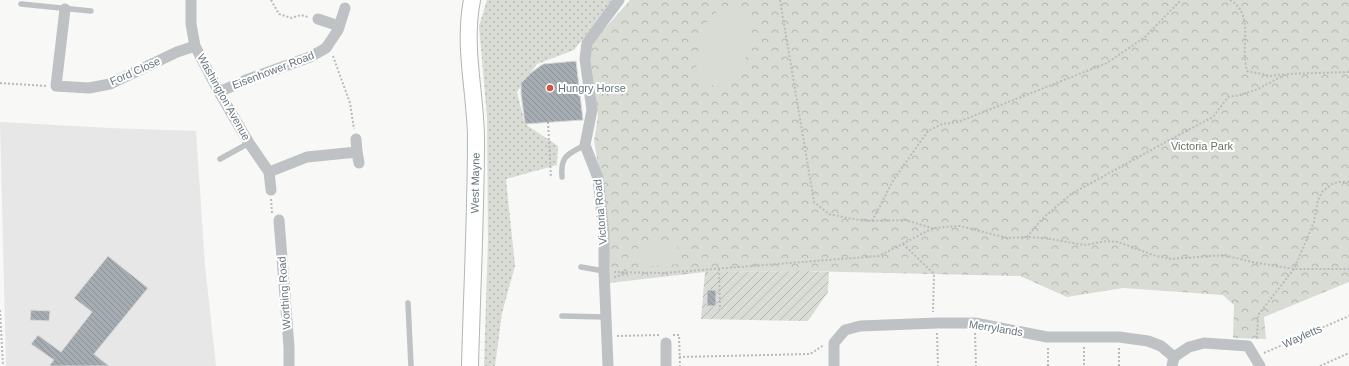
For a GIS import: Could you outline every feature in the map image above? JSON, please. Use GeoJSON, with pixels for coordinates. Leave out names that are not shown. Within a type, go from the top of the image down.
{"type":"FeatureCollection","features":[{"type":"Feature","properties":{"kind":"main road","name":"West Mayne"},"geometry":{"type":"LineString","coordinates":[[470,366],[476,136],[468,46],[472,0]]}},
{"type":"Feature","properties":{"kind":"street","name":"Washington Avenue"},"geometry":{"type":"LineString","coordinates":[[191,0],[191,24],[195,46],[219,92],[249,143],[269,172],[271,190]]}},
{"type":"Feature","properties":{"kind":"street"},"geometry":{"type":"LineString","coordinates":[[585,145],[592,110],[585,59],[587,43],[618,0]]}},
{"type":"Feature","properties":{"kind":"street","name":"Eisenhower Road"},"geometry":{"type":"LineString","coordinates":[[219,92],[246,80],[310,57],[326,48],[334,38],[345,8]]}},
{"type":"Feature","properties":{"kind":"street"},"geometry":{"type":"LineString","coordinates":[[56,86],[65,9]]}},
{"type":"Feature","properties":{"kind":"street"},"geometry":{"type":"LineString","coordinates":[[318,19],[339,26]]}},
{"type":"Feature","properties":{"kind":"street","name":"Ford Close"},"geometry":{"type":"LineString","coordinates":[[56,86],[89,88],[110,84],[177,52],[195,46]]}},
{"type":"Feature","properties":{"kind":"street"},"geometry":{"type":"LineString","coordinates":[[356,139],[359,164]]}},
{"type":"Feature","properties":{"kind":"street","name":"Victoria Road"},"geometry":{"type":"LineString","coordinates":[[585,145],[598,178],[604,234],[605,317],[608,366]]}},
{"type":"Feature","properties":{"kind":"street"},"geometry":{"type":"LineString","coordinates":[[269,172],[307,157],[357,152]]}},
{"type":"Feature","properties":{"kind":"street","name":"Worthing Road"},"geometry":{"type":"LineString","coordinates":[[278,220],[289,366]]}},
{"type":"Feature","properties":{"kind":"street","name":"Merrylands"},"geometry":{"type":"LineString","coordinates":[[834,343],[845,330],[860,326],[935,323],[975,324],[1047,337],[1119,337],[1148,341],[1161,346],[1173,361]]}},
{"type":"Feature","properties":{"kind":"street"},"geometry":{"type":"LineString","coordinates":[[666,366],[667,338]]}},
{"type":"Feature","properties":{"kind":"street"},"geometry":{"type":"LineString","coordinates":[[834,343],[834,366]]}},
{"type":"Feature","properties":{"kind":"street"},"geometry":{"type":"LineString","coordinates":[[1173,361],[1189,347],[1204,343],[1248,346],[1258,361]]}},
{"type":"Feature","properties":{"kind":"lane"},"geometry":{"type":"LineString","coordinates":[[21,4],[91,11]]}},
{"type":"Feature","properties":{"kind":"lane"},"geometry":{"type":"LineString","coordinates":[[220,159],[249,143]]}},
{"type":"Feature","properties":{"kind":"lane"},"geometry":{"type":"LineString","coordinates":[[562,177],[561,167],[567,154],[585,145]]}},
{"type":"Feature","properties":{"kind":"lane"},"geometry":{"type":"LineString","coordinates":[[581,267],[604,271]]}},
{"type":"Feature","properties":{"kind":"lane"},"geometry":{"type":"LineString","coordinates":[[408,303],[411,366]]}},
{"type":"Feature","properties":{"kind":"lane"},"geometry":{"type":"LineString","coordinates":[[562,316],[605,317]]}},
{"type":"Feature","properties":{"kind":"path"},"geometry":{"type":"LineString","coordinates":[[271,0],[280,14],[291,18],[301,16],[318,19]]}},
{"type":"Feature","properties":{"kind":"path"},"geometry":{"type":"LineString","coordinates":[[780,0],[814,202],[829,214],[852,219],[872,221],[905,220],[933,228],[960,226],[1007,238],[1045,238],[1086,245],[1106,241],[1118,242],[1153,255],[1171,259],[1224,255],[1252,262],[1294,269],[1349,270]]}},
{"type":"Feature","properties":{"kind":"path"},"geometry":{"type":"LineString","coordinates":[[872,221],[894,179],[928,131],[942,124],[958,122],[1107,63],[1145,37],[1181,0]]}},
{"type":"Feature","properties":{"kind":"path"},"geometry":{"type":"LineString","coordinates":[[1230,0],[1236,4],[1246,21],[1245,59],[1247,71],[1272,76],[1286,74],[1349,72]]}},
{"type":"Feature","properties":{"kind":"path"},"geometry":{"type":"LineString","coordinates":[[326,48],[333,56],[350,103],[356,139]]}},
{"type":"Feature","properties":{"kind":"path"},"geometry":{"type":"LineString","coordinates":[[1027,237],[1042,219],[1072,194],[1213,117],[1228,97],[1258,89],[1286,74]]}},
{"type":"Feature","properties":{"kind":"path"},"geometry":{"type":"LineString","coordinates":[[0,83],[56,86]]}},
{"type":"Feature","properties":{"kind":"path"},"geometry":{"type":"LineString","coordinates":[[548,122],[551,178]]}},
{"type":"Feature","properties":{"kind":"path"},"geometry":{"type":"LineString","coordinates":[[1248,346],[1257,337],[1258,315],[1294,269],[1314,222],[1318,200],[1322,192],[1332,184],[1349,182]]}},
{"type":"Feature","properties":{"kind":"path"},"geometry":{"type":"LineString","coordinates":[[271,190],[270,195],[273,220],[278,220]]}},
{"type":"Feature","properties":{"kind":"path"},"geometry":{"type":"LineString","coordinates":[[604,271],[621,273],[662,273],[879,256],[933,228]]}},
{"type":"Feature","properties":{"kind":"path"},"geometry":{"type":"LineString","coordinates":[[903,244],[934,274],[938,366]]}},
{"type":"Feature","properties":{"kind":"path"},"geometry":{"type":"LineString","coordinates":[[621,273],[627,269]]}},
{"type":"Feature","properties":{"kind":"path"},"geometry":{"type":"LineString","coordinates":[[719,269],[720,310]]}},
{"type":"Feature","properties":{"kind":"path"},"geometry":{"type":"LineString","coordinates":[[0,310],[3,366]]}},
{"type":"Feature","properties":{"kind":"path","name":"Wayletts"},"geometry":{"type":"LineString","coordinates":[[1258,361],[1349,316]]}},
{"type":"Feature","properties":{"kind":"path"},"geometry":{"type":"LineString","coordinates":[[975,324],[976,366]]}},
{"type":"Feature","properties":{"kind":"path"},"geometry":{"type":"LineString","coordinates":[[606,336],[667,338],[679,335],[680,366]]}},
{"type":"Feature","properties":{"kind":"path"},"geometry":{"type":"LineString","coordinates":[[1047,337],[1048,366]]}},
{"type":"Feature","properties":{"kind":"path"},"geometry":{"type":"LineString","coordinates":[[1119,337],[1119,366]]}},
{"type":"Feature","properties":{"kind":"path"},"geometry":{"type":"LineString","coordinates":[[1084,338],[1084,366]]}},
{"type":"Feature","properties":{"kind":"path"},"geometry":{"type":"LineString","coordinates":[[679,357],[810,354],[829,342],[834,343]]}},
{"type":"Feature","properties":{"kind":"path"},"geometry":{"type":"LineString","coordinates":[[1320,366],[1349,353]]}},
{"type":"Feature","properties":{"kind":"shaded area"},"geometry":{"type":"Polygon","coordinates":[[[0,122],[196,131],[205,266],[216,366],[6,366],[0,122]]]}},
{"type":"Feature","properties":{"kind":"green space"},"geometry":{"type":"Polygon","coordinates":[[[487,0],[614,0],[574,50],[537,64],[517,92],[525,124],[558,146],[557,165],[506,179],[515,266],[502,313],[495,366],[484,366],[488,240],[487,116],[479,26],[487,0]]]}},
{"type":"Feature","properties":{"kind":"green space","name":"Victoria Park"},"geometry":{"type":"Polygon","coordinates":[[[630,0],[1349,0],[1349,282],[1264,317],[1266,339],[1233,338],[1234,305],[1223,295],[1123,288],[1067,297],[1020,276],[802,271],[705,272],[609,283],[599,169],[594,141],[598,116],[590,53],[593,42],[630,0]]]}},
{"type":"Feature","properties":{"kind":"green space"},"geometry":{"type":"Polygon","coordinates":[[[727,9],[740,13],[747,19],[750,23],[752,35],[743,66],[737,79],[724,86],[715,86],[709,84],[701,77],[697,68],[696,60],[708,19],[717,12],[727,9]]]}},
{"type":"Feature","properties":{"kind":"green space"},"geometry":{"type":"Polygon","coordinates":[[[677,243],[679,264],[639,267],[638,246],[677,243]]]}},
{"type":"Feature","properties":{"kind":"green space"},"geometry":{"type":"Polygon","coordinates":[[[705,272],[829,272],[828,292],[808,321],[701,319],[705,272]]]}},
{"type":"Feature","properties":{"kind":"building","name":"Hungry Horse"},"geometry":{"type":"Polygon","coordinates":[[[576,61],[583,120],[525,124],[521,83],[543,64],[576,61]]]}},
{"type":"Feature","properties":{"kind":"building"},"geometry":{"type":"Polygon","coordinates":[[[108,256],[148,288],[94,354],[109,366],[49,366],[54,360],[31,344],[38,335],[61,352],[92,312],[74,298],[108,256]]]}},
{"type":"Feature","properties":{"kind":"building"},"geometry":{"type":"Polygon","coordinates":[[[707,290],[716,290],[716,306],[707,306],[707,290]]]}},
{"type":"Feature","properties":{"kind":"building"},"geometry":{"type":"Polygon","coordinates":[[[31,310],[50,311],[49,321],[30,320],[31,310]]]}},
{"type":"Feature","properties":{"kind":"place","name":"Hungry Horse"},"geometry":{"type":"Point","coordinates":[550,88]}}]}
